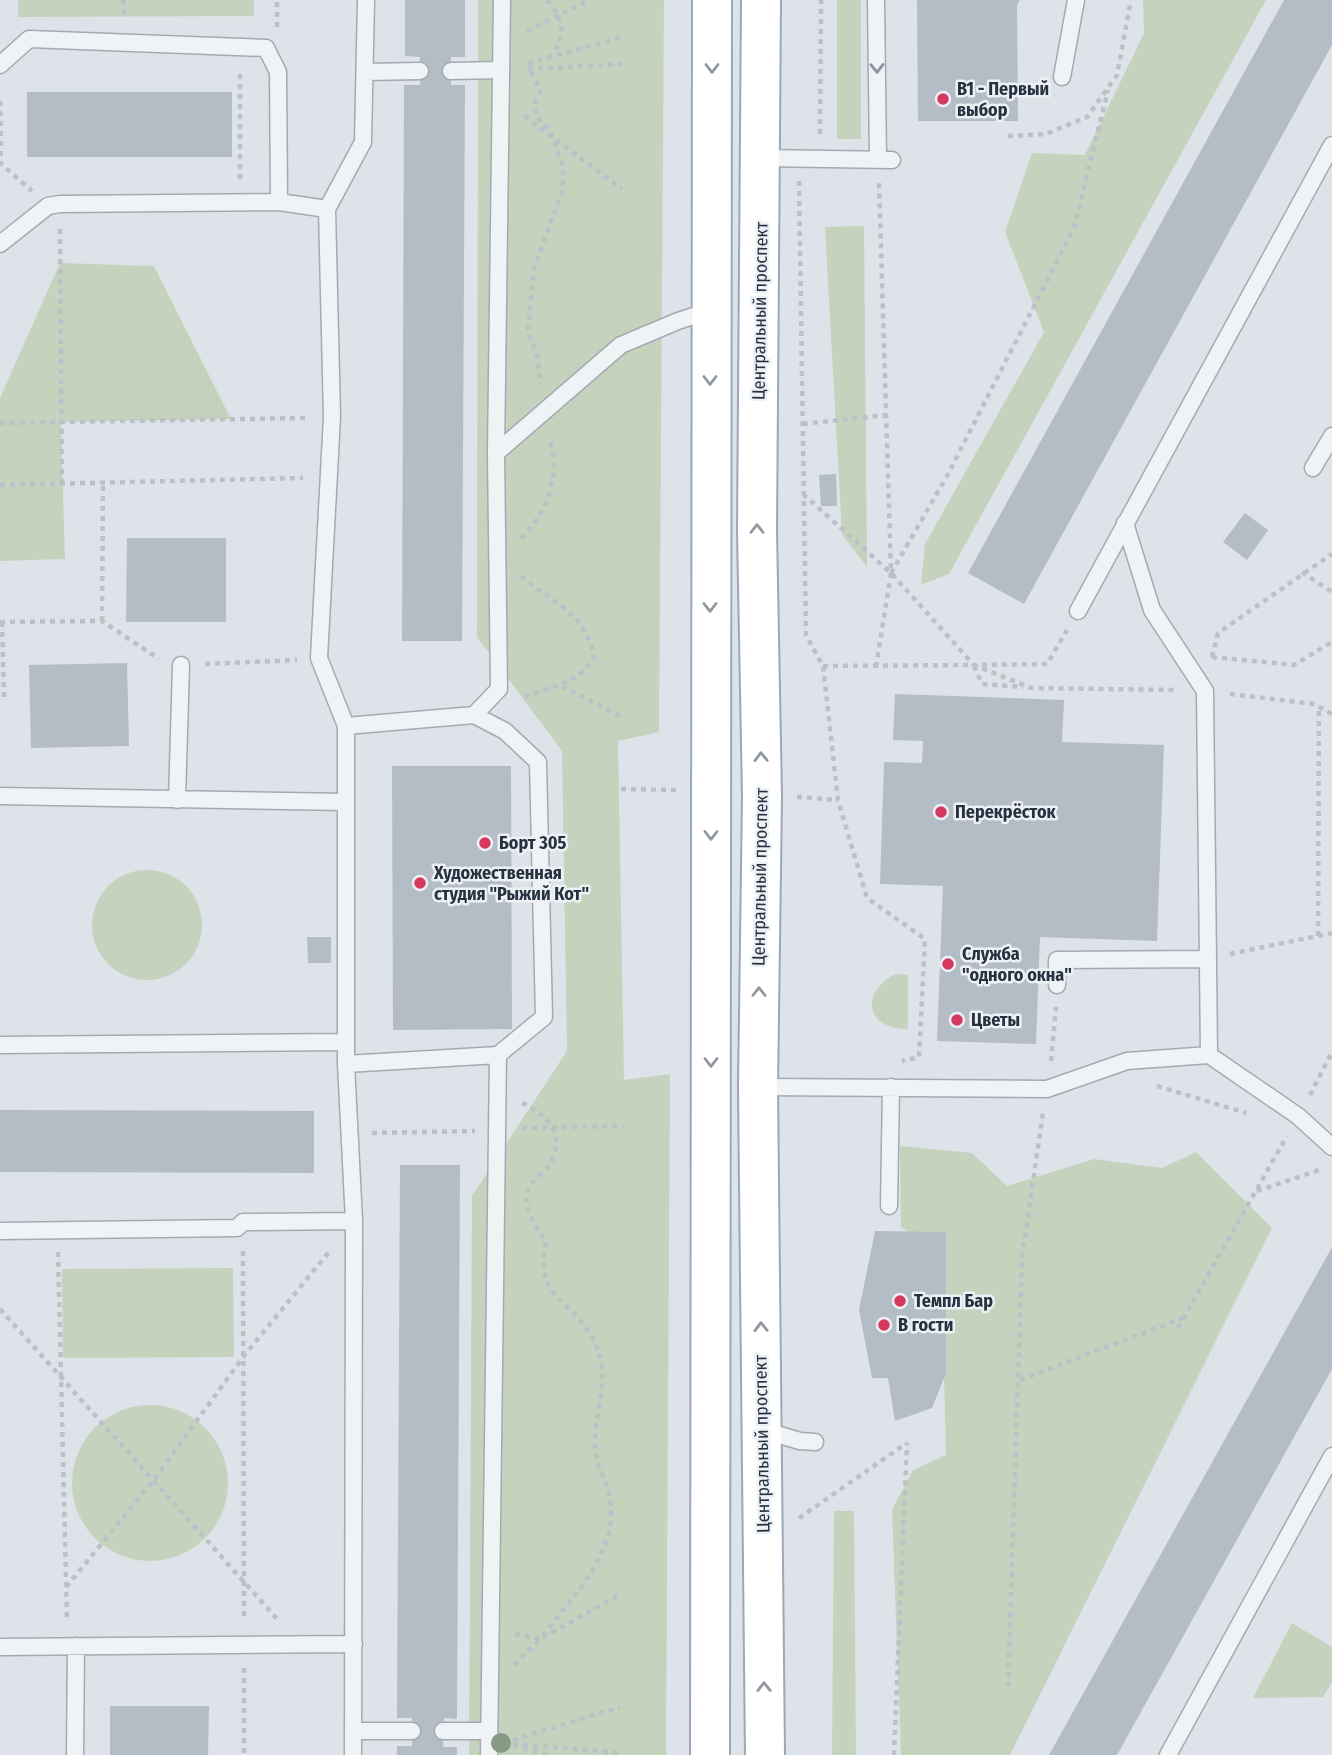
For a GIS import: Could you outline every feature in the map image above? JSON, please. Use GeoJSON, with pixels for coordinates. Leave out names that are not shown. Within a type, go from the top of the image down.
{"type":"FeatureCollection","features":[{"type":"Feature","properties":{"kind":"main road"},"geometry":{"type":"LineString","coordinates":[[710,1755],[709,312],[712,0]]}},
{"type":"Feature","properties":{"kind":"main road","name":"Центральный проспект"},"geometry":{"type":"LineString","coordinates":[[761,0],[780,159],[757,531],[762,796],[758,1087],[765,1755]]}},
{"type":"Feature","properties":{"kind":"lane"},"geometry":{"type":"LineString","coordinates":[[353,1755],[354,1221],[346,1064],[346,726],[319,659],[332,417],[327,209],[363,142],[366,0]]}},
{"type":"Feature","properties":{"kind":"lane"},"geometry":{"type":"LineString","coordinates":[[474,715],[499,689],[496,453],[502,0]]}},
{"type":"Feature","properties":{"kind":"lane"},"geometry":{"type":"LineString","coordinates":[[780,159],[885,160],[876,0]]}},
{"type":"Feature","properties":{"kind":"lane"},"geometry":{"type":"LineString","coordinates":[[1062,77],[1076,0]]}},
{"type":"Feature","properties":{"kind":"lane"},"geometry":{"type":"LineString","coordinates":[[0,65],[29,39],[266,48],[278,72],[279,202]]}},
{"type":"Feature","properties":{"kind":"lane"},"geometry":{"type":"LineString","coordinates":[[451,71],[500,70]]}},
{"type":"Feature","properties":{"kind":"lane"},"geometry":{"type":"LineString","coordinates":[[365,72],[420,71]]}},
{"type":"Feature","properties":{"kind":"lane"},"geometry":{"type":"LineString","coordinates":[[1078,611],[1332,145]]}},
{"type":"Feature","properties":{"kind":"lane"},"geometry":{"type":"LineString","coordinates":[[0,244],[54,205],[279,202],[327,209]]}},
{"type":"Feature","properties":{"kind":"lane"},"geometry":{"type":"LineString","coordinates":[[496,453],[621,345],[678,321],[709,312]]}},
{"type":"Feature","properties":{"kind":"lane"},"geometry":{"type":"LineString","coordinates":[[1313,468],[1332,436]]}},
{"type":"Feature","properties":{"kind":"lane"},"geometry":{"type":"LineString","coordinates":[[1125,523],[1152,610],[1205,691],[1209,1055]]}},
{"type":"Feature","properties":{"kind":"lane"},"geometry":{"type":"LineString","coordinates":[[177,800],[181,665]]}},
{"type":"Feature","properties":{"kind":"lane"},"geometry":{"type":"LineString","coordinates":[[346,726],[474,715],[505,731],[537,762],[544,1017],[498,1055],[346,1064]]}},
{"type":"Feature","properties":{"kind":"lane"},"geometry":{"type":"LineString","coordinates":[[0,796],[346,802]]}},
{"type":"Feature","properties":{"kind":"lane"},"geometry":{"type":"LineString","coordinates":[[1057,985],[1057,960],[1208,959]]}},
{"type":"Feature","properties":{"kind":"lane"},"geometry":{"type":"LineString","coordinates":[[0,1045],[346,1042]]}},
{"type":"Feature","properties":{"kind":"lane"},"geometry":{"type":"LineString","coordinates":[[495,1749],[489,1731],[498,1055]]}},
{"type":"Feature","properties":{"kind":"lane"},"geometry":{"type":"LineString","coordinates":[[758,1087],[1047,1089],[1127,1061],[1209,1055],[1332,1147]]}},
{"type":"Feature","properties":{"kind":"lane"},"geometry":{"type":"LineString","coordinates":[[889,1206],[891,1087]]}},
{"type":"Feature","properties":{"kind":"lane"},"geometry":{"type":"LineString","coordinates":[[0,1231],[237,1228],[243,1222],[354,1221]]}},
{"type":"Feature","properties":{"kind":"lane"},"geometry":{"type":"LineString","coordinates":[[762,1430],[800,1441],[815,1442]]}},
{"type":"Feature","properties":{"kind":"lane"},"geometry":{"type":"LineString","coordinates":[[1168,1755],[1332,1456]]}},
{"type":"Feature","properties":{"kind":"lane"},"geometry":{"type":"LineString","coordinates":[[0,1647],[354,1644]]}},
{"type":"Feature","properties":{"kind":"lane"},"geometry":{"type":"LineString","coordinates":[[72,1646],[75,1755]]}},
{"type":"Feature","properties":{"kind":"lane"},"geometry":{"type":"LineString","coordinates":[[353,1731],[412,1731]]}},
{"type":"Feature","properties":{"kind":"lane"},"geometry":{"type":"LineString","coordinates":[[443,1731],[489,1731]]}},
{"type":"Feature","properties":{"kind":"path"},"geometry":{"type":"LineString","coordinates":[[547,0],[560,14],[563,23],[553,55]]}},
{"type":"Feature","properties":{"kind":"path"},"geometry":{"type":"LineString","coordinates":[[501,45],[589,0]]}},
{"type":"Feature","properties":{"kind":"path"},"geometry":{"type":"LineString","coordinates":[[820,160],[821,0]]}},
{"type":"Feature","properties":{"kind":"path"},"geometry":{"type":"LineString","coordinates":[[1008,136],[1046,135],[1087,117],[1117,75],[1131,0]]}},
{"type":"Feature","properties":{"kind":"path"},"geometry":{"type":"LineString","coordinates":[[500,70],[622,37]]}},
{"type":"Feature","properties":{"kind":"path"},"geometry":{"type":"LineString","coordinates":[[240,47],[240,202]]}},
{"type":"Feature","properties":{"kind":"path"},"geometry":{"type":"LineString","coordinates":[[531,62],[530,69],[540,91],[534,105],[536,116],[551,131],[563,166],[563,190],[534,268],[528,332],[538,358],[542,413]]}},
{"type":"Feature","properties":{"kind":"path"},"geometry":{"type":"LineString","coordinates":[[555,69],[622,64]]}},
{"type":"Feature","properties":{"kind":"path"},"geometry":{"type":"LineString","coordinates":[[891,573],[947,476],[1073,228],[1108,90]]}},
{"type":"Feature","properties":{"kind":"path"},"geometry":{"type":"LineString","coordinates":[[499,99],[622,189]]}},
{"type":"Feature","properties":{"kind":"path"},"geometry":{"type":"LineString","coordinates":[[0,102],[1,163],[54,205],[62,484]]}},
{"type":"Feature","properties":{"kind":"path"},"geometry":{"type":"LineString","coordinates":[[780,159],[803,424],[806,635],[823,666],[838,800],[867,898],[925,939],[919,1057],[892,1063]]}},
{"type":"Feature","properties":{"kind":"path"},"geometry":{"type":"LineString","coordinates":[[876,667],[891,573],[886,415],[885,160]]}},
{"type":"Feature","properties":{"kind":"path"},"geometry":{"type":"LineString","coordinates":[[803,424],[886,415]]}},
{"type":"Feature","properties":{"kind":"path"},"geometry":{"type":"LineString","coordinates":[[0,423],[332,417]]}},
{"type":"Feature","properties":{"kind":"path"},"geometry":{"type":"LineString","coordinates":[[546,431],[553,448],[547,506]]}},
{"type":"Feature","properties":{"kind":"path"},"geometry":{"type":"LineString","coordinates":[[0,485],[329,477]]}},
{"type":"Feature","properties":{"kind":"path"},"geometry":{"type":"LineString","coordinates":[[102,621],[103,484]]}},
{"type":"Feature","properties":{"kind":"path"},"geometry":{"type":"LineString","coordinates":[[802,494],[891,573],[974,665],[982,684],[1031,688],[1205,691],[1319,707],[1332,714]]}},
{"type":"Feature","properties":{"kind":"path"},"geometry":{"type":"LineString","coordinates":[[1205,691],[1218,633],[1302,572],[1332,554]]}},
{"type":"Feature","properties":{"kind":"path"},"geometry":{"type":"LineString","coordinates":[[1302,572],[1332,592]]}},
{"type":"Feature","properties":{"kind":"path"},"geometry":{"type":"LineString","coordinates":[[505,731],[516,700],[561,685],[583,674],[594,658],[592,639],[569,610],[540,592]]}},
{"type":"Feature","properties":{"kind":"path"},"geometry":{"type":"LineString","coordinates":[[823,666],[1047,664],[1078,611]]}},
{"type":"Feature","properties":{"kind":"path"},"geometry":{"type":"LineString","coordinates":[[4,697],[1,622],[102,621],[166,664],[319,659]]}},
{"type":"Feature","properties":{"kind":"path"},"geometry":{"type":"LineString","coordinates":[[1212,657],[1294,665],[1332,642]]}},
{"type":"Feature","properties":{"kind":"path"},"geometry":{"type":"LineString","coordinates":[[974,665],[1031,688]]}},
{"type":"Feature","properties":{"kind":"path"},"geometry":{"type":"LineString","coordinates":[[561,685],[622,717]]}},
{"type":"Feature","properties":{"kind":"path"},"geometry":{"type":"LineString","coordinates":[[1318,936],[1319,707]]}},
{"type":"Feature","properties":{"kind":"path"},"geometry":{"type":"LineString","coordinates":[[1208,959],[1332,933]]}},
{"type":"Feature","properties":{"kind":"path"},"geometry":{"type":"LineString","coordinates":[[1008,1687],[1022,1258],[1055,1032],[1057,985]]}},
{"type":"Feature","properties":{"kind":"path"},"geometry":{"type":"LineString","coordinates":[[1178,1328],[1332,1052]]}},
{"type":"Feature","properties":{"kind":"path"},"geometry":{"type":"LineString","coordinates":[[1154,1085],[1295,1121]]}},
{"type":"Feature","properties":{"kind":"path"},"geometry":{"type":"LineString","coordinates":[[513,1090],[520,1102],[542,1112],[554,1126],[556,1146],[549,1165],[534,1179],[527,1194],[528,1210],[546,1243],[541,1265],[548,1286],[592,1337],[603,1361],[604,1382],[598,1402],[594,1443],[596,1466],[611,1501],[610,1523],[595,1566],[540,1639],[513,1666]]}},
{"type":"Feature","properties":{"kind":"path"},"geometry":{"type":"LineString","coordinates":[[1256,1191],[1332,1166]]}},
{"type":"Feature","properties":{"kind":"path"},"geometry":{"type":"LineString","coordinates":[[66,1587],[154,1480],[243,1357],[354,1221]]}},
{"type":"Feature","properties":{"kind":"path"},"geometry":{"type":"LineString","coordinates":[[243,1222],[244,1755]]}},
{"type":"Feature","properties":{"kind":"path"},"geometry":{"type":"LineString","coordinates":[[58,1230],[66,1587],[72,1646]]}},
{"type":"Feature","properties":{"kind":"path"},"geometry":{"type":"LineString","coordinates":[[0,1309],[244,1583],[302,1644]]}},
{"type":"Feature","properties":{"kind":"path"},"geometry":{"type":"LineString","coordinates":[[1020,1380],[1185,1317]]}},
{"type":"Feature","properties":{"kind":"path"},"geometry":{"type":"LineString","coordinates":[[799,1518],[907,1443],[894,1755]]}},
{"type":"Feature","properties":{"kind":"path"},"geometry":{"type":"LineString","coordinates":[[799,1505],[799,1532]]}},
{"type":"Feature","properties":{"kind":"path"},"geometry":{"type":"LineString","coordinates":[[540,1639],[621,1594]]}},
{"type":"Feature","properties":{"kind":"path"},"geometry":{"type":"LineString","coordinates":[[620,1707],[502,1743],[620,1753]]}},
{"type":"Feature","properties":{"kind":"path"},"geometry":{"type":"LineString","coordinates":[[495,1749],[551,1755]]}},
{"type":"Feature","properties":{"kind":"green space"},"geometry":{"type":"Polygon","coordinates":[[[18,0],[254,0],[254,16],[18,17],[18,0]]]}},
{"type":"Feature","properties":{"kind":"green space"},"geometry":{"type":"Polygon","coordinates":[[[478,0],[664,0],[659,732],[618,741],[624,1080],[670,1074],[666,1755],[469,1755],[472,1196],[567,1051],[562,751],[477,637],[478,0]]]}},
{"type":"Feature","properties":{"kind":"green space"},"geometry":{"type":"Polygon","coordinates":[[[837,0],[861,0],[861,139],[837,139],[837,0]]]}},
{"type":"Feature","properties":{"kind":"green space"},"geometry":{"type":"Polygon","coordinates":[[[1143,0],[1266,0],[949,574],[921,585],[925,544],[1044,332],[1005,232],[1032,153],[1085,155],[1144,33],[1143,0]]]}},
{"type":"Feature","properties":{"kind":"green space"},"geometry":{"type":"Polygon","coordinates":[[[864,226],[867,567],[842,534],[825,227],[864,226]]]}},
{"type":"Feature","properties":{"kind":"green space"},"geometry":{"type":"Polygon","coordinates":[[[60,263],[154,266],[231,419],[61,422],[65,559],[0,561],[0,398],[60,263]]]}},
{"type":"Feature","properties":{"kind":"green space"},"geometry":{"type":"Polygon","coordinates":[[[147,870],[168,874],[186,886],[198,904],[202,925],[198,946],[186,964],[168,976],[147,980],[126,976],[108,964],[96,946],[92,925],[96,904],[108,886],[126,874],[147,870]]]}},
{"type":"Feature","properties":{"kind":"green space"},"geometry":{"type":"Polygon","coordinates":[[[895,974],[908,975],[908,1029],[883,1023],[872,1009],[876,991],[895,974]]]}},
{"type":"Feature","properties":{"kind":"green space"},"geometry":{"type":"Polygon","coordinates":[[[900,1146],[972,1153],[1007,1186],[1094,1159],[1162,1168],[1196,1152],[1272,1228],[1010,1755],[901,1755],[892,1510],[913,1470],[946,1455],[941,1255],[901,1227],[900,1146]]]}},
{"type":"Feature","properties":{"kind":"green space"},"geometry":{"type":"Polygon","coordinates":[[[233,1268],[234,1357],[63,1358],[62,1269],[233,1268]]]}},
{"type":"Feature","properties":{"kind":"green space"},"geometry":{"type":"Polygon","coordinates":[[[150,1405],[180,1411],[205,1428],[222,1453],[228,1483],[222,1513],[205,1538],[180,1555],[150,1561],[120,1555],[95,1538],[78,1513],[72,1483],[78,1453],[95,1428],[120,1411],[150,1405]]]}},
{"type":"Feature","properties":{"kind":"green space"},"geometry":{"type":"Polygon","coordinates":[[[834,1511],[854,1511],[856,1755],[832,1755],[834,1511]]]}},
{"type":"Feature","properties":{"kind":"green space"},"geometry":{"type":"Polygon","coordinates":[[[1292,1623],[1332,1647],[1332,1682],[1323,1697],[1253,1698],[1292,1623]]]}},
{"type":"Feature","properties":{"kind":"building"},"geometry":{"type":"Polygon","coordinates":[[[405,0],[465,0],[465,57],[451,57],[451,85],[465,85],[462,641],[402,641],[404,85],[420,85],[420,57],[405,56],[405,0]]]}},
{"type":"Feature","properties":{"kind":"building"},"geometry":{"type":"Polygon","coordinates":[[[917,0],[1020,0],[1017,5],[1018,121],[918,121],[917,0]]]}},
{"type":"Feature","properties":{"kind":"building"},"geometry":{"type":"Polygon","coordinates":[[[1284,0],[1332,0],[1332,45],[1024,604],[968,573],[1284,0]]]}},
{"type":"Feature","properties":{"kind":"building"},"geometry":{"type":"Polygon","coordinates":[[[27,92],[232,92],[232,157],[27,157],[27,92]]]}},
{"type":"Feature","properties":{"kind":"building"},"geometry":{"type":"Polygon","coordinates":[[[836,474],[837,506],[821,506],[819,475],[836,474]]]}},
{"type":"Feature","properties":{"kind":"building"},"geometry":{"type":"Polygon","coordinates":[[[1245,513],[1268,530],[1247,560],[1223,542],[1245,513]]]}},
{"type":"Feature","properties":{"kind":"building"},"geometry":{"type":"Polygon","coordinates":[[[127,538],[226,538],[226,622],[126,622],[127,538]]]}},
{"type":"Feature","properties":{"kind":"building"},"geometry":{"type":"Polygon","coordinates":[[[127,663],[129,746],[31,748],[29,665],[127,663]]]}},
{"type":"Feature","properties":{"kind":"building"},"geometry":{"type":"Polygon","coordinates":[[[895,694],[1064,700],[1062,742],[1164,745],[1157,941],[1040,937],[1036,1044],[937,1041],[943,886],[880,884],[884,762],[922,763],[923,741],[893,740],[895,694]]]}},
{"type":"Feature","properties":{"kind":"building"},"geometry":{"type":"Polygon","coordinates":[[[392,766],[511,766],[512,1029],[393,1030],[392,766]]]}},
{"type":"Feature","properties":{"kind":"building"},"geometry":{"type":"Polygon","coordinates":[[[307,937],[331,937],[331,963],[308,963],[307,937]]]}},
{"type":"Feature","properties":{"kind":"building"},"geometry":{"type":"Polygon","coordinates":[[[0,1110],[314,1111],[314,1173],[0,1172],[0,1110]]]}},
{"type":"Feature","properties":{"kind":"building"},"geometry":{"type":"Polygon","coordinates":[[[400,1165],[460,1165],[457,1719],[444,1718],[443,1747],[457,1747],[457,1755],[397,1755],[397,1746],[412,1746],[412,1718],[397,1718],[400,1165]]]}},
{"type":"Feature","properties":{"kind":"building"},"geometry":{"type":"Polygon","coordinates":[[[875,1231],[946,1232],[946,1373],[932,1408],[895,1421],[888,1378],[872,1378],[859,1310],[875,1231]]]}},
{"type":"Feature","properties":{"kind":"building"},"geometry":{"type":"Polygon","coordinates":[[[1332,1247],[1332,1369],[1117,1755],[1049,1755],[1332,1247]]]}},
{"type":"Feature","properties":{"kind":"building"},"geometry":{"type":"Polygon","coordinates":[[[110,1706],[209,1706],[208,1755],[110,1755],[110,1706]]]}},
{"type":"Feature","properties":{"kind":"place","name":"В1 - Первый выбор"},"geometry":{"type":"Point","coordinates":[943,99]}},
{"type":"Feature","properties":{"kind":"place","name":"Перекрёсток"},"geometry":{"type":"Point","coordinates":[941,812]}},
{"type":"Feature","properties":{"kind":"place","name":"Борт 305"},"geometry":{"type":"Point","coordinates":[485,843]}},
{"type":"Feature","properties":{"kind":"place","name":"Художественная студия \"Рыжий Кот\""},"geometry":{"type":"Point","coordinates":[420,883]}},
{"type":"Feature","properties":{"kind":"place","name":"Служба \"одного окна\""},"geometry":{"type":"Point","coordinates":[948,964]}},
{"type":"Feature","properties":{"kind":"place","name":"Цветы"},"geometry":{"type":"Point","coordinates":[957,1020]}},
{"type":"Feature","properties":{"kind":"place","name":"Темпл Бар"},"geometry":{"type":"Point","coordinates":[900,1301]}},
{"type":"Feature","properties":{"kind":"place","name":"В гости"},"geometry":{"type":"Point","coordinates":[884,1325]}}]}
